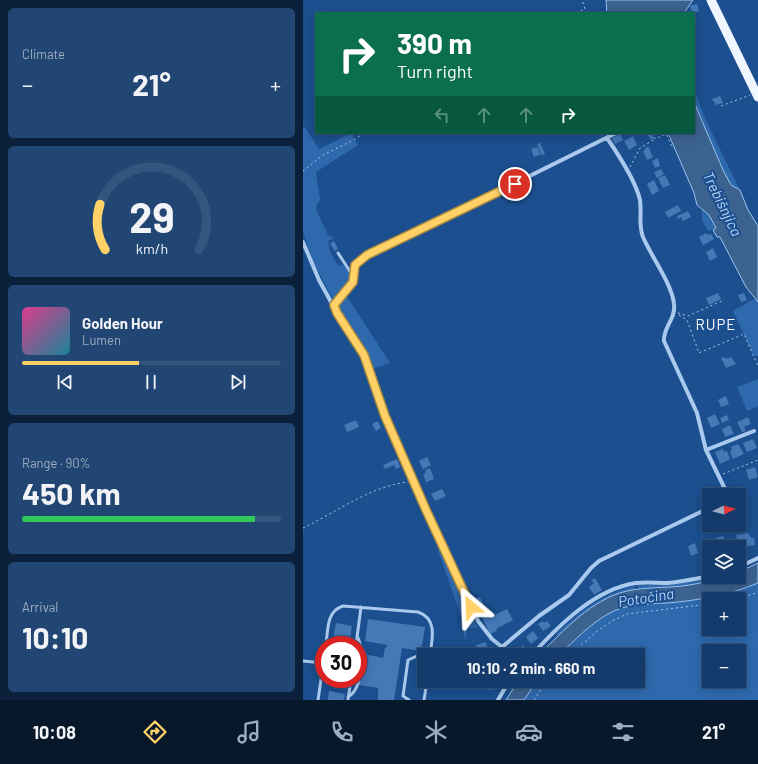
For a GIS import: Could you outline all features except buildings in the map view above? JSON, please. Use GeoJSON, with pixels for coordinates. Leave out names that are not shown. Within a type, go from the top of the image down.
{"type":"FeatureCollection","features":[{"type":"Feature","properties":{"kind":"main road"},"geometry":{"type":"LineString","coordinates":[[711,0],[757,95]]}},
{"type":"Feature","properties":{"kind":"street"},"geometry":{"type":"LineString","coordinates":[[334,305],[353,282],[355,265],[367,255],[405,238],[614,134]]}},
{"type":"Feature","properties":{"kind":"street"},"geometry":{"type":"LineString","coordinates":[[607,138],[627,173],[640,201],[641,230],[673,298],[674,312],[670,323],[665,329],[664,341],[697,413],[706,450],[725,488]]}},
{"type":"Feature","properties":{"kind":"street"},"geometry":{"type":"LineString","coordinates":[[303,242],[319,280],[337,313],[364,355],[382,408],[413,482],[478,621],[492,640],[502,647],[539,616],[569,594],[591,568],[599,561],[702,511]]}},
{"type":"Feature","properties":{"kind":"street"},"geometry":{"type":"LineString","coordinates":[[706,450],[753,431]]}},
{"type":"Feature","properties":{"kind":"street"},"geometry":{"type":"LineString","coordinates":[[746,564],[758,558]]}},
{"type":"Feature","properties":{"kind":"street"},"geometry":{"type":"LineString","coordinates":[[539,648],[553,633],[587,604],[615,588],[636,583],[668,583],[702,577]]}},
{"type":"Feature","properties":{"kind":"street"},"geometry":{"type":"LineString","coordinates":[[498,700],[505,688]]}},
{"type":"Feature","properties":{"kind":"lane"},"geometry":{"type":"LineString","coordinates":[[338,253],[351,273],[353,282]]}},
{"type":"Feature","properties":{"kind":"lane"},"geometry":{"type":"LineString","coordinates":[[327,636],[330,617],[333,612],[343,606],[423,614],[431,622],[433,629],[430,648]]}},
{"type":"Feature","properties":{"kind":"lane"},"geometry":{"type":"LineString","coordinates":[[357,636],[361,607]]}},
{"type":"Feature","properties":{"kind":"lane"},"geometry":{"type":"LineString","coordinates":[[409,700],[403,696],[408,660],[417,656]]}},
{"type":"Feature","properties":{"kind":"lane"},"geometry":{"type":"LineString","coordinates":[[303,661],[315,662]]}},
{"type":"Feature","properties":{"kind":"lane"},"geometry":{"type":"LineString","coordinates":[[318,700],[320,688]]}},
{"type":"Feature","properties":{"kind":"lane"},"geometry":{"type":"LineString","coordinates":[[348,699],[350,688]]}},
{"type":"Feature","properties":{"kind":"lane"},"geometry":{"type":"LineString","coordinates":[[348,699],[357,688]]}},
{"type":"Feature","properties":{"kind":"lane"},"geometry":{"type":"LineString","coordinates":[[424,700],[426,688]]}},
{"type":"Feature","properties":{"kind":"path"},"geometry":{"type":"LineString","coordinates":[[578,12],[585,9],[582,0]]}},
{"type":"Feature","properties":{"kind":"path"},"geometry":{"type":"LineString","coordinates":[[721,106],[757,95]]}},
{"type":"Feature","properties":{"kind":"path"},"geometry":{"type":"LineString","coordinates":[[303,171],[323,154],[352,141],[363,134]]}},
{"type":"Feature","properties":{"kind":"path"},"geometry":{"type":"LineString","coordinates":[[652,134],[655,139]]}},
{"type":"Feature","properties":{"kind":"path"},"geometry":{"type":"LineString","coordinates":[[627,173],[640,148],[655,139],[666,134],[673,149]]}},
{"type":"Feature","properties":{"kind":"path"},"geometry":{"type":"LineString","coordinates":[[674,312],[688,316],[724,300]]}},
{"type":"Feature","properties":{"kind":"path"},"geometry":{"type":"LineString","coordinates":[[674,312],[687,320],[699,353],[744,334],[758,366]]}},
{"type":"Feature","properties":{"kind":"path"},"geometry":{"type":"LineString","coordinates":[[719,476],[758,460]]}},
{"type":"Feature","properties":{"kind":"path"},"geometry":{"type":"LineString","coordinates":[[303,528],[357,499],[382,488],[413,482]]}},
{"type":"Feature","properties":{"kind":"path"},"geometry":{"type":"LineString","coordinates":[[746,596],[758,592]]}},
{"type":"Feature","properties":{"kind":"path"},"geometry":{"type":"LineString","coordinates":[[578,648],[596,632],[612,621],[627,614],[702,605]]}},
{"type":"Feature","properties":{"kind":"path"},"geometry":{"type":"LineString","coordinates":[[534,700],[542,688]]}},
{"type":"Feature","properties":{"kind":"shaded area"},"geometry":{"type":"Polygon","coordinates":[[[695,92],[708,125],[740,190],[731,185],[695,104],[695,92]]]}},
{"type":"Feature","properties":{"kind":"shaded area"},"geometry":{"type":"Polygon","coordinates":[[[303,127],[305,127],[319,149],[352,134],[358,145],[316,172],[320,200],[316,206],[317,212],[328,235],[334,238],[328,241],[330,251],[338,266],[342,264],[349,272],[351,280],[344,292],[335,298],[332,298],[313,261],[303,232],[303,127]]]}},
{"type":"Feature","properties":{"kind":"shaded area"},"geometry":{"type":"Polygon","coordinates":[[[702,210],[709,215],[716,228],[708,231],[702,220],[702,210]]]}},
{"type":"Feature","properties":{"kind":"shaded area"},"geometry":{"type":"Polygon","coordinates":[[[346,295],[390,363],[372,369],[358,341],[338,309],[339,304],[346,295]]]}},
{"type":"Feature","properties":{"kind":"shaded area"},"geometry":{"type":"Polygon","coordinates":[[[756,298],[758,302],[758,356],[754,356],[733,311],[756,298]]]}},
{"type":"Feature","properties":{"kind":"shaded area"},"geometry":{"type":"Polygon","coordinates":[[[758,379],[758,406],[747,411],[737,387],[758,379]]]}},
{"type":"Feature","properties":{"kind":"shaded area"},"geometry":{"type":"Polygon","coordinates":[[[440,548],[477,627],[468,629],[465,640],[461,616],[438,550],[440,548]]]}},
{"type":"Feature","properties":{"kind":"shaded area"},"geometry":{"type":"Polygon","coordinates":[[[702,580],[702,582],[683,586],[638,589],[637,585],[669,585],[702,580]]]}},
{"type":"Feature","properties":{"kind":"shaded area"},"geometry":{"type":"Polygon","coordinates":[[[758,583],[758,700],[524,700],[532,688],[645,688],[645,648],[566,648],[602,617],[616,610],[645,604],[702,599],[702,636],[746,636],[746,592],[731,592],[758,583]]]}},
{"type":"Feature","properties":{"kind":"shaded area"},"geometry":{"type":"Polygon","coordinates":[[[635,586],[635,589],[613,596],[593,607],[558,636],[556,634],[592,604],[623,589],[635,586]]]}},
{"type":"Feature","properties":{"kind":"water"},"geometry":{"type":"Polygon","coordinates":[[[606,0],[693,0],[685,12],[607,12],[606,0]]]}},
{"type":"Feature","properties":{"kind":"water","name":"Trebišnjica"},"geometry":{"type":"Polygon","coordinates":[[[695,104],[723,170],[731,185],[740,190],[748,210],[758,226],[758,302],[746,287],[720,237],[717,237],[713,230],[716,228],[709,215],[697,205],[694,193],[668,134],[695,134],[695,104]]]}},
{"type":"Feature","properties":{"kind":"water","name":"Potočina"},"geometry":{"type":"Polygon","coordinates":[[[758,563],[758,583],[732,592],[702,592],[702,599],[630,606],[615,610],[582,633],[566,648],[546,648],[590,608],[614,595],[627,591],[648,588],[682,586],[702,583],[702,584],[746,584],[746,569],[758,563]]]}},
{"type":"Feature","properties":{"kind":"water"},"geometry":{"type":"Polygon","coordinates":[[[514,688],[532,688],[524,700],[506,700],[514,688]]]}},
{"type":"Feature","properties":{"kind":"district","name":"RUPE"},"geometry":{"type":"Point","coordinates":[716,325]}},
{"type":"Feature","properties":{"kind":"route"},"geometry":{"type":"LineString","coordinates":[[471,607],[413,482],[385,416],[364,355],[337,313],[334,305],[345,294],[353,282],[355,265],[359,260],[515,184]]}}]}
